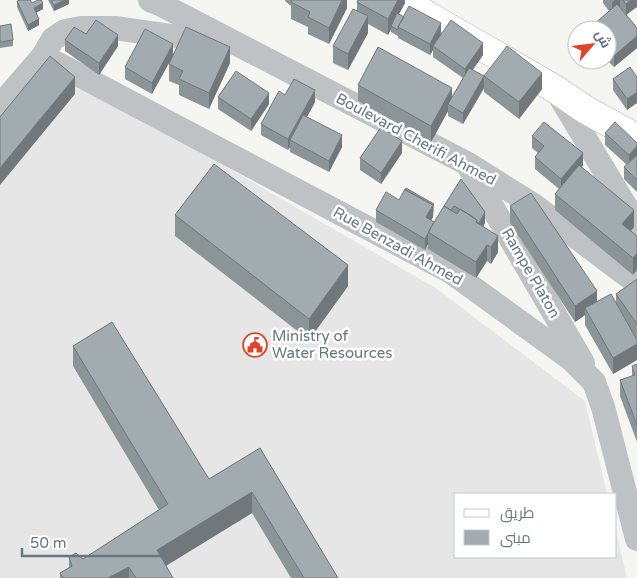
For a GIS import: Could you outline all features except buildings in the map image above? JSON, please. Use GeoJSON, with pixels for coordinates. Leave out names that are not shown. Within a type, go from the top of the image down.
{"type":"FeatureCollection","features":[{"type":"Feature","properties":{"kind":"main road"},"geometry":{"type":"LineString","coordinates":[[401,0],[555,89],[586,110],[633,131]]}},
{"type":"Feature","properties":{"kind":"street","name":"Boulevard Cherifi Ahmed"},"geometry":{"type":"LineString","coordinates":[[150,0],[468,164],[535,206],[637,283]]}},
{"type":"Feature","properties":{"kind":"street"},"geometry":{"type":"LineString","coordinates":[[0,106],[43,56],[53,39],[65,30],[115,28],[170,36],[185,35],[208,29]]}},
{"type":"Feature","properties":{"kind":"street","name":"Rue Benzadi Ahmed"},"geometry":{"type":"LineString","coordinates":[[43,56],[451,272],[571,359],[594,382],[603,407],[637,539]]}},
{"type":"Feature","properties":{"kind":"street"},"geometry":{"type":"LineString","coordinates":[[555,89],[637,225]]}},
{"type":"Feature","properties":{"kind":"street","name":"Rampe Platon"},"geometry":{"type":"LineString","coordinates":[[468,164],[594,382]]}},
{"type":"Feature","properties":{"kind":"shaded area","name":"Ministry of Water Resources"},"geometry":{"type":"Polygon","coordinates":[[[47,63],[437,289],[585,401],[607,493],[454,493],[454,558],[617,558],[617,535],[627,578],[0,578],[0,118],[47,63]]]}},
{"type":"Feature","properties":{"kind":"place","name":"Ministry of Water Resources"},"geometry":{"type":"Point","coordinates":[255,345]}}]}
